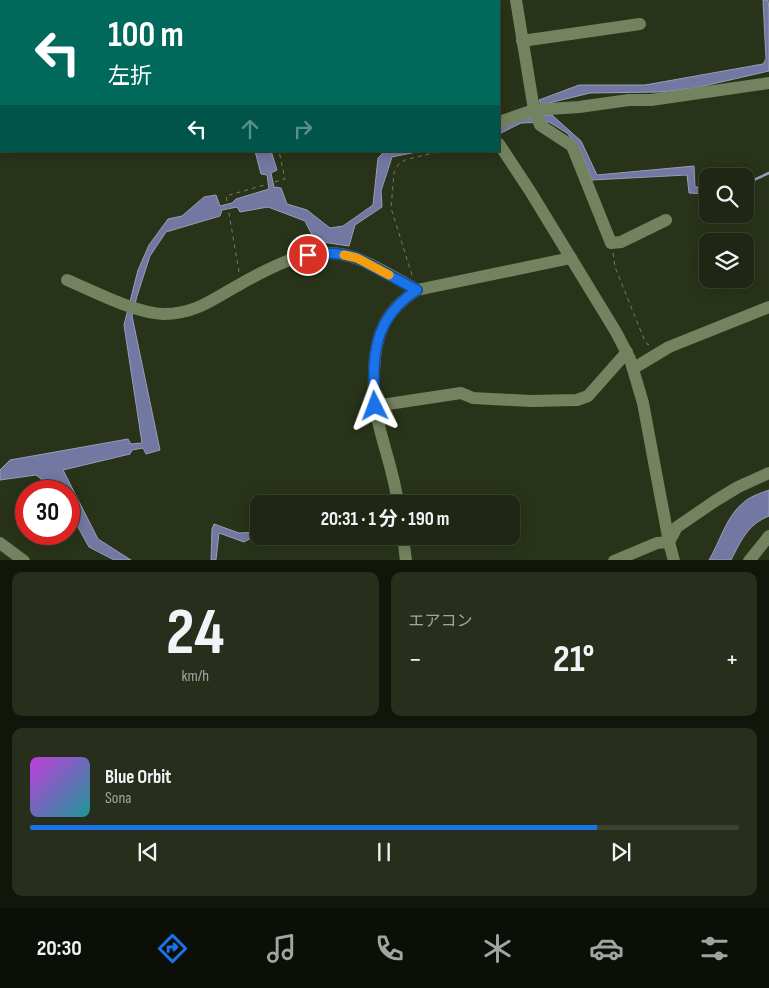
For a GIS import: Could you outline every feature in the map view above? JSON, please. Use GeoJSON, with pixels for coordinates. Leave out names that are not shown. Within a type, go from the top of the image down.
{"type":"FeatureCollection","features":[{"type":"Feature","properties":{"kind":"street"},"geometry":{"type":"LineString","coordinates":[[516,0],[534,110],[540,125],[572,146],[611,243],[620,242],[666,220]]}},
{"type":"Feature","properties":{"kind":"street"},"geometry":{"type":"LineString","coordinates":[[522,41],[640,24]]}},
{"type":"Feature","properties":{"kind":"street"},"geometry":{"type":"LineString","coordinates":[[500,122],[534,110],[579,107],[629,100],[651,100],[769,83]]}},
{"type":"Feature","properties":{"kind":"street"},"geometry":{"type":"LineString","coordinates":[[500,146],[571,258],[627,352],[634,368],[643,403],[672,552]]}},
{"type":"Feature","properties":{"kind":"street"},"geometry":{"type":"LineString","coordinates":[[67,280],[129,305],[157,314],[167,314],[198,308],[284,261],[329,253],[357,258],[417,290]]}},
{"type":"Feature","properties":{"kind":"street"},"geometry":{"type":"LineString","coordinates":[[397,495],[375,406],[374,365],[380,334],[392,311],[400,302],[417,290],[571,258]]}},
{"type":"Feature","properties":{"kind":"street"},"geometry":{"type":"LineString","coordinates":[[634,368],[669,347],[769,307]]}},
{"type":"Feature","properties":{"kind":"street"},"geometry":{"type":"LineString","coordinates":[[375,406],[461,393],[473,398],[531,401],[577,400],[588,396],[627,352]]}},
{"type":"Feature","properties":{"kind":"street"},"geometry":{"type":"LineString","coordinates":[[672,552],[677,527],[738,487],[769,473]]}},
{"type":"Feature","properties":{"kind":"street"},"geometry":{"type":"LineString","coordinates":[[749,560],[769,536]]}},
{"type":"Feature","properties":{"kind":"street"},"geometry":{"type":"LineString","coordinates":[[0,543],[24,560]]}},
{"type":"Feature","properties":{"kind":"street"},"geometry":{"type":"LineString","coordinates":[[614,560],[657,544],[672,552]]}},
{"type":"Feature","properties":{"kind":"street"},"geometry":{"type":"LineString","coordinates":[[404,545],[406,560]]}},
{"type":"Feature","properties":{"kind":"path"},"geometry":{"type":"LineString","coordinates":[[241,284],[226,196],[285,179],[280,152]]}},
{"type":"Feature","properties":{"kind":"path"},"geometry":{"type":"LineString","coordinates":[[417,290],[391,208],[394,173],[398,165],[404,160],[437,152]]}},
{"type":"Feature","properties":{"kind":"path"},"geometry":{"type":"LineString","coordinates":[[611,243],[615,266],[644,339],[648,344],[659,344],[669,347]]}},
{"type":"Feature","properties":{"kind":"water"},"geometry":{"type":"Polygon","coordinates":[[[763,0],[768,0],[769,9],[769,71],[695,88],[661,92],[590,93],[541,105],[539,100],[579,85],[645,85],[763,64],[766,59],[763,0]]]}},
{"type":"Feature","properties":{"kind":"water"},"geometry":{"type":"Polygon","coordinates":[[[552,115],[581,141],[597,175],[694,166],[695,187],[699,187],[699,194],[689,193],[687,175],[592,180],[579,148],[567,133],[549,122],[521,123],[500,134],[500,127],[518,120],[552,115]]]}},
{"type":"Feature","properties":{"kind":"water"},"geometry":{"type":"Polygon","coordinates":[[[255,152],[271,152],[277,170],[271,173],[274,187],[281,188],[287,204],[307,210],[330,228],[343,226],[373,205],[378,158],[384,152],[416,152],[392,157],[381,191],[382,207],[355,225],[349,246],[315,241],[305,221],[268,207],[240,212],[237,207],[222,210],[220,216],[166,232],[150,256],[132,316],[160,450],[146,454],[143,448],[132,450],[130,454],[63,470],[68,480],[42,480],[36,475],[0,480],[0,470],[10,460],[128,439],[131,444],[142,443],[124,325],[138,270],[149,245],[168,219],[182,216],[204,197],[216,195],[220,206],[232,203],[236,199],[269,189],[267,175],[261,174],[255,152]]]}},
{"type":"Feature","properties":{"kind":"water"},"geometry":{"type":"Polygon","coordinates":[[[769,490],[769,516],[750,529],[731,560],[709,560],[732,514],[750,498],[769,490]]]}},
{"type":"Feature","properties":{"kind":"water"},"geometry":{"type":"Polygon","coordinates":[[[80,504],[98,539],[131,560],[114,560],[89,547],[80,531],[80,504]]]}},
{"type":"Feature","properties":{"kind":"water"},"geometry":{"type":"Polygon","coordinates":[[[214,524],[239,533],[250,532],[250,539],[244,542],[219,533],[216,560],[211,560],[212,529],[214,524]]]}},
{"type":"Feature","properties":{"kind":"waterway"},"geometry":{"type":"LineString","coordinates":[[754,180],[769,173]]}},
{"type":"Feature","properties":{"kind":"slow traffic"},"geometry":{"type":"LineString","coordinates":[[344,255],[357,258],[389,275]]}},
{"type":"Feature","properties":{"kind":"route"},"geometry":{"type":"LineString","coordinates":[[308,255],[329,253],[357,258],[417,290],[400,302],[392,311],[380,334],[374,365],[375,406]]}}]}
